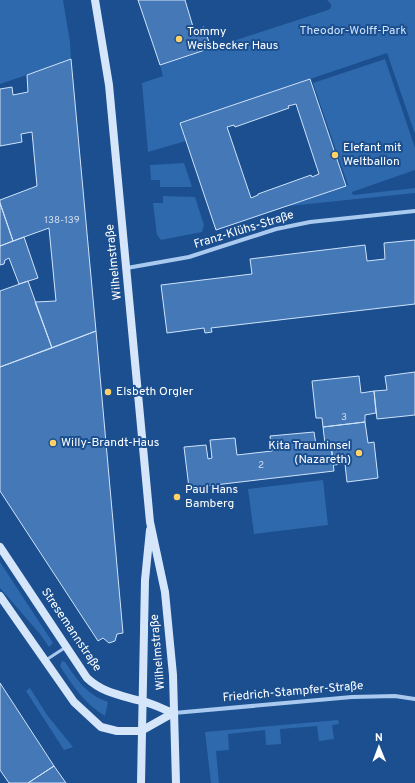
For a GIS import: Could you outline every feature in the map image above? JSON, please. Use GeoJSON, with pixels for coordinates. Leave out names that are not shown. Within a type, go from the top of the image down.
{"type":"FeatureCollection","features":[{"type":"Feature","properties":{"kind":"main road","name":"Wilhelmstraße"},"geometry":{"type":"LineString","coordinates":[[95,0],[109,85],[150,522],[165,592],[173,675],[176,783]]}},
{"type":"Feature","properties":{"kind":"main road","name":"Wilhelmstraße"},"geometry":{"type":"LineString","coordinates":[[141,783],[145,580],[150,522]]}},
{"type":"Feature","properties":{"kind":"main road","name":"Stresemannstraße"},"geometry":{"type":"LineString","coordinates":[[0,547],[83,673],[95,685],[109,693],[142,701],[173,713]]}},
{"type":"Feature","properties":{"kind":"main road"},"geometry":{"type":"LineString","coordinates":[[0,596],[74,702],[96,724],[106,729],[117,731],[141,731],[173,713]]}},
{"type":"Feature","properties":{"kind":"street","name":"Franz-Klühs-Straße"},"geometry":{"type":"LineString","coordinates":[[127,268],[189,257],[276,229],[304,223],[415,211]]}},
{"type":"Feature","properties":{"kind":"street","name":"Friedrich-Stampfer-Straße"},"geometry":{"type":"LineString","coordinates":[[173,713],[352,696],[395,696],[415,699]]}},
{"type":"Feature","properties":{"kind":"lane"},"geometry":{"type":"LineString","coordinates":[[46,660],[66,647]]}},
{"type":"Feature","properties":{"kind":"green space"},"geometry":{"type":"Polygon","coordinates":[[[0,0],[63,0],[70,42],[71,60],[0,84],[0,0]]]}},
{"type":"Feature","properties":{"kind":"green space","name":"Theodor-Wolff-Park"},"geometry":{"type":"Polygon","coordinates":[[[327,0],[415,0],[415,134],[387,53],[180,123],[186,141],[148,152],[142,83],[163,76],[160,65],[328,10],[331,8],[331,4],[327,0]]]}},
{"type":"Feature","properties":{"kind":"green space"},"geometry":{"type":"Polygon","coordinates":[[[385,59],[415,148],[415,170],[352,192],[353,195],[415,188],[415,193],[289,206],[348,185],[313,83],[385,59]]]}},
{"type":"Feature","properties":{"kind":"green space"},"geometry":{"type":"Polygon","coordinates":[[[184,163],[192,187],[160,187],[160,180],[151,180],[150,165],[184,163]]]}},
{"type":"Feature","properties":{"kind":"green space"},"geometry":{"type":"Polygon","coordinates":[[[163,196],[195,197],[204,225],[202,232],[161,240],[157,235],[153,203],[163,203],[163,196]]]}},
{"type":"Feature","properties":{"kind":"green space"},"geometry":{"type":"Polygon","coordinates":[[[323,480],[328,525],[254,534],[248,489],[323,480]]]}},
{"type":"Feature","properties":{"kind":"green space"},"geometry":{"type":"Polygon","coordinates":[[[0,562],[53,643],[49,647],[40,634],[0,588],[0,562]]]}},
{"type":"Feature","properties":{"kind":"green space"},"geometry":{"type":"Polygon","coordinates":[[[62,661],[65,662],[78,681],[88,691],[108,702],[105,716],[91,706],[74,687],[60,666],[62,661]]]}},
{"type":"Feature","properties":{"kind":"green space"},"geometry":{"type":"Polygon","coordinates":[[[30,688],[47,715],[73,747],[64,750],[26,691],[30,688]]]}},
{"type":"Feature","properties":{"kind":"green space"},"geometry":{"type":"Polygon","coordinates":[[[338,720],[339,724],[332,725],[334,739],[319,741],[317,726],[280,729],[281,744],[266,745],[265,730],[228,734],[229,750],[216,751],[219,783],[211,783],[205,732],[338,720]]]}},
{"type":"Feature","properties":{"kind":"building","name":"Tommy Weisbecker Haus"},"geometry":{"type":"Polygon","coordinates":[[[138,0],[185,0],[194,30],[204,27],[211,48],[160,65],[138,0]]]}},
{"type":"Feature","properties":{"kind":"building"},"geometry":{"type":"Polygon","coordinates":[[[71,59],[96,331],[52,348],[35,302],[56,301],[49,228],[13,241],[0,203],[0,200],[37,186],[32,132],[21,134],[22,142],[0,146],[0,89],[12,87],[13,95],[28,92],[27,75],[71,59]]]}},
{"type":"Feature","properties":{"kind":"building"},"geometry":{"type":"Polygon","coordinates":[[[310,79],[346,186],[216,230],[180,123],[310,79]],[[296,104],[288,106],[289,108],[235,127],[234,125],[227,127],[251,198],[258,194],[311,175],[312,177],[319,174],[296,104]]]}},
{"type":"Feature","properties":{"kind":"building"},"geometry":{"type":"Polygon","coordinates":[[[0,203],[13,241],[0,246],[0,203]]]}},
{"type":"Feature","properties":{"kind":"building"},"geometry":{"type":"Polygon","coordinates":[[[24,237],[38,278],[19,284],[9,258],[5,260],[4,264],[0,265],[0,246],[24,237]]]}},
{"type":"Feature","properties":{"kind":"building"},"geometry":{"type":"Polygon","coordinates":[[[415,240],[415,304],[211,328],[212,332],[205,333],[204,328],[167,333],[161,285],[252,274],[250,259],[365,245],[367,261],[385,259],[384,243],[415,240]]]}},
{"type":"Feature","properties":{"kind":"building"},"geometry":{"type":"Polygon","coordinates":[[[28,281],[52,348],[0,367],[0,291],[28,281]]]}},
{"type":"Feature","properties":{"kind":"building","name":"Willy-Brandt-Haus"},"geometry":{"type":"Polygon","coordinates":[[[96,331],[123,633],[117,634],[115,641],[109,643],[103,638],[98,641],[0,491],[0,367],[96,331]]]}},
{"type":"Feature","properties":{"kind":"building"},"geometry":{"type":"Polygon","coordinates":[[[415,372],[415,415],[377,419],[374,391],[387,390],[385,376],[415,372]]]}},
{"type":"Feature","properties":{"kind":"building"},"geometry":{"type":"Polygon","coordinates":[[[359,376],[361,393],[374,391],[376,413],[365,415],[365,422],[323,427],[322,418],[316,418],[312,381],[359,376]]]}},
{"type":"Feature","properties":{"kind":"building"},"geometry":{"type":"Polygon","coordinates":[[[365,422],[368,443],[374,442],[378,478],[347,482],[345,464],[333,465],[331,443],[325,444],[323,427],[365,422]]]}},
{"type":"Feature","properties":{"kind":"building"},"geometry":{"type":"Polygon","coordinates":[[[314,432],[316,445],[331,443],[334,471],[189,488],[184,447],[206,445],[208,459],[212,458],[210,440],[235,438],[237,455],[272,451],[270,436],[314,432]]]}},
{"type":"Feature","properties":{"kind":"building"},"geometry":{"type":"Polygon","coordinates":[[[0,683],[54,766],[28,783],[9,783],[0,770],[0,683]]]}},
{"type":"Feature","properties":{"kind":"building"},"geometry":{"type":"Polygon","coordinates":[[[54,766],[66,783],[28,783],[54,766]]]}},
{"type":"Feature","properties":{"kind":"place","name":"Tommy Weisbecker Haus"},"geometry":{"type":"Point","coordinates":[179,39]}},
{"type":"Feature","properties":{"kind":"place","name":"Elefant mit Weltballon"},"geometry":{"type":"Point","coordinates":[335,155]}},
{"type":"Feature","properties":{"kind":"place","name":"Elsbeth Orgler"},"geometry":{"type":"Point","coordinates":[108,392]}},
{"type":"Feature","properties":{"kind":"place","name":"Willy-Brandt-Haus"},"geometry":{"type":"Point","coordinates":[53,443]}},
{"type":"Feature","properties":{"kind":"place","name":"Kita Trauminsel (Nazareth)"},"geometry":{"type":"Point","coordinates":[359,453]}},
{"type":"Feature","properties":{"kind":"place","name":"Paul Hans Bamberg"},"geometry":{"type":"Point","coordinates":[177,497]}}]}
